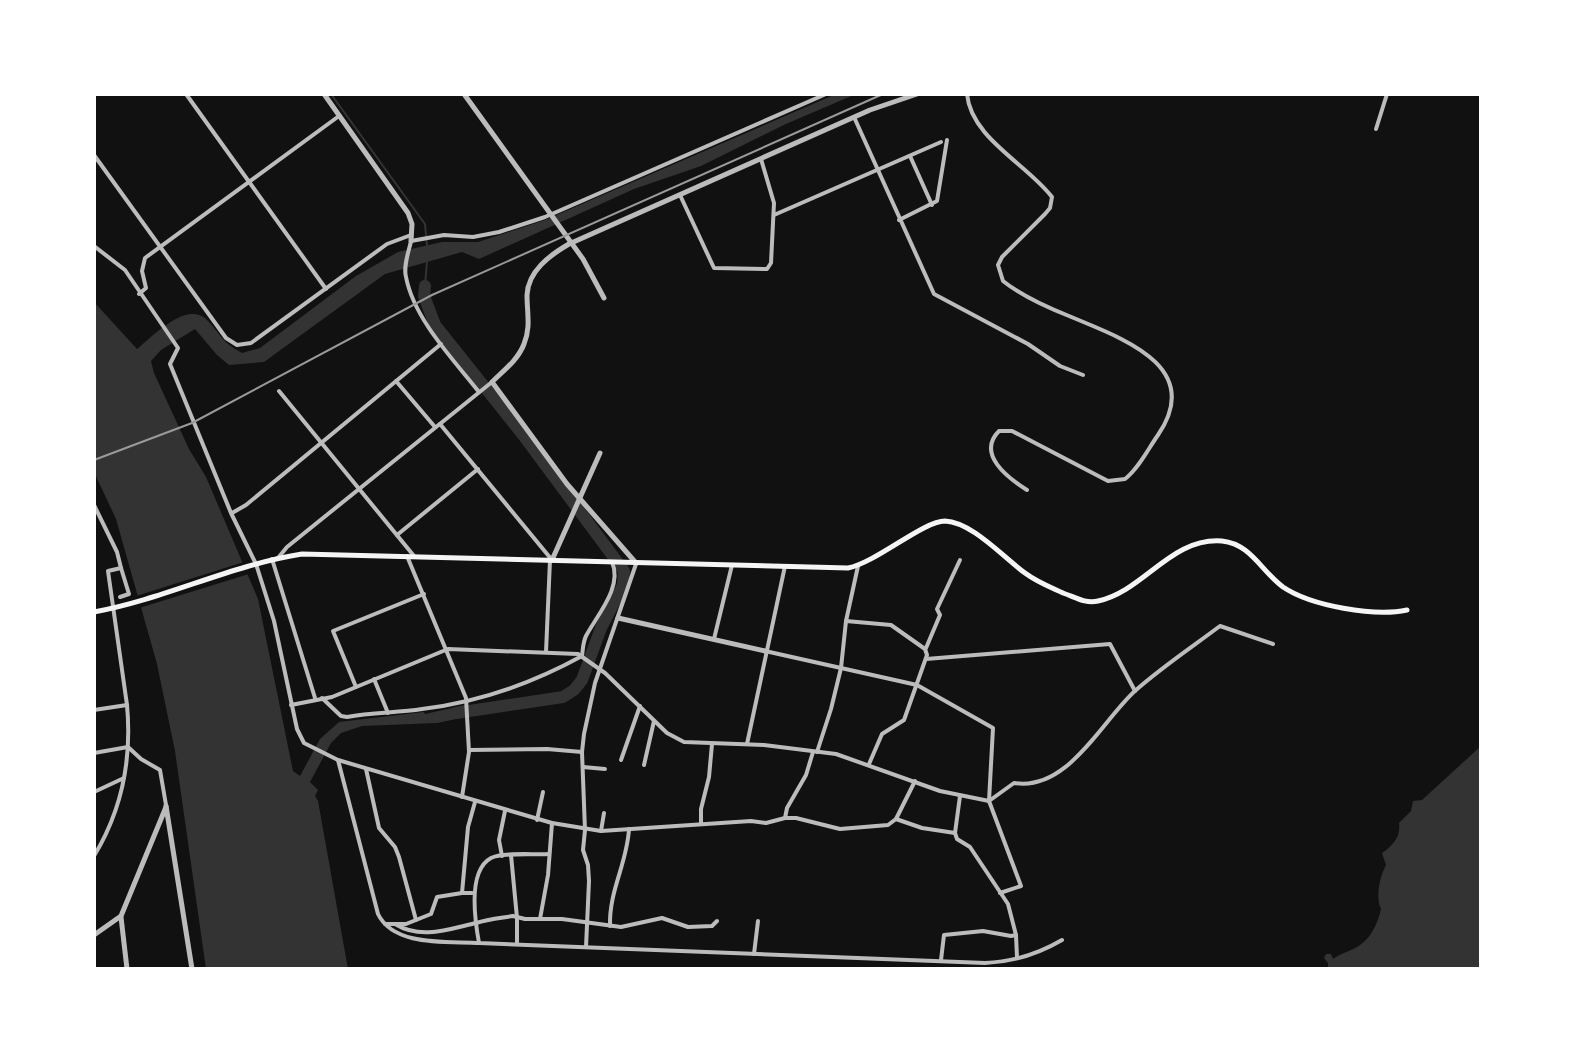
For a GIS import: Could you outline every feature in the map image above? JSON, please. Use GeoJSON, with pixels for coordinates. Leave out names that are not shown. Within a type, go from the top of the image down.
{"type":"FeatureCollection","features":[{"type":"Feature","properties":{"kind":"main road"},"geometry":{"type":"LineString","coordinates":[[94,612],[118,608],[275,558],[302,554],[848,568],[858,566],[932,524],[944,521],[968,528],[1027,575],[1082,601],[1099,601],[1114,594],[1194,544],[1222,541],[1239,545],[1284,587],[1305,597],[1385,614],[1407,610]]}},
{"type":"Feature","properties":{"kind":"street"},"geometry":{"type":"LineString","coordinates":[[186,94],[326,289]]}},
{"type":"Feature","properties":{"kind":"street"},"geometry":{"type":"LineString","coordinates":[[324,94],[408,213],[411,238],[405,274],[428,326],[479,392]]}},
{"type":"Feature","properties":{"kind":"street"},"geometry":{"type":"LineString","coordinates":[[464,94],[583,259],[604,298]]}},
{"type":"Feature","properties":{"kind":"street"},"geometry":{"type":"LineString","coordinates":[[94,155],[226,338],[237,345],[251,343],[387,244],[444,235],[473,237],[545,217],[826,94]]}},
{"type":"Feature","properties":{"kind":"street"},"geometry":{"type":"LineString","coordinates":[[315,698],[275,558],[511,364],[524,346],[529,326],[528,289],[545,261],[569,244],[854,117],[917,94]]}},
{"type":"Feature","properties":{"kind":"street"},"geometry":{"type":"LineString","coordinates":[[967,94],[968,107],[982,128],[1052,197],[1050,208],[1002,257],[998,265],[1003,281],[1040,304],[1138,348],[1157,362],[1169,381],[1172,403],[1166,423],[1125,479],[1108,481],[1012,431],[999,431],[992,442],[993,457],[1012,481],[1027,490]]}},
{"type":"Feature","properties":{"kind":"street"},"geometry":{"type":"LineString","coordinates":[[1376,129],[1387,94]]}},
{"type":"Feature","properties":{"kind":"street"},"geometry":{"type":"LineString","coordinates":[[139,294],[146,288],[142,262],[339,116]]}},
{"type":"Feature","properties":{"kind":"street"},"geometry":{"type":"LineString","coordinates":[[854,117],[934,294],[1028,344],[1060,366],[1083,375]]}},
{"type":"Feature","properties":{"kind":"street"},"geometry":{"type":"LineString","coordinates":[[899,220],[937,201],[947,140]]}},
{"type":"Feature","properties":{"kind":"street"},"geometry":{"type":"LineString","coordinates":[[774,215],[941,142]]}},
{"type":"Feature","properties":{"kind":"street"},"geometry":{"type":"LineString","coordinates":[[910,156],[932,205]]}},
{"type":"Feature","properties":{"kind":"street"},"geometry":{"type":"LineString","coordinates":[[680,195],[714,268],[767,269],[771,263],[774,203],[761,159]]}},
{"type":"Feature","properties":{"kind":"street"},"geometry":{"type":"LineString","coordinates":[[94,246],[125,270],[176,344],[177,351],[170,364],[254,565],[274,621],[300,737],[312,748],[338,760],[505,811],[601,831],[751,821],[766,823],[785,818],[840,829],[880,827],[896,819],[915,781]]}},
{"type":"Feature","properties":{"kind":"street"},"geometry":{"type":"LineString","coordinates":[[231,513],[246,505],[441,344]]}},
{"type":"Feature","properties":{"kind":"street"},"geometry":{"type":"LineString","coordinates":[[396,381],[478,469],[551,560]]}},
{"type":"Feature","properties":{"kind":"street"},"geometry":{"type":"LineString","coordinates":[[492,382],[579,501],[636,563],[590,700],[582,752],[583,850],[589,881],[586,947]]}},
{"type":"Feature","properties":{"kind":"street"},"geometry":{"type":"LineString","coordinates":[[279,391],[411,556],[467,702],[469,750],[462,798]]}},
{"type":"Feature","properties":{"kind":"street"},"geometry":{"type":"LineString","coordinates":[[546,652],[551,560],[600,453]]}},
{"type":"Feature","properties":{"kind":"street"},"geometry":{"type":"LineString","coordinates":[[397,535],[478,469]]}},
{"type":"Feature","properties":{"kind":"street"},"geometry":{"type":"LineString","coordinates":[[94,505],[117,552],[129,594],[120,597]]}},
{"type":"Feature","properties":{"kind":"street"},"geometry":{"type":"LineString","coordinates":[[869,764],[882,734],[904,720],[926,659],[925,649],[940,615],[937,609],[960,560]]}},
{"type":"Feature","properties":{"kind":"street"},"geometry":{"type":"LineString","coordinates":[[582,656],[586,636],[601,612],[615,577],[613,562]]}},
{"type":"Feature","properties":{"kind":"street"},"geometry":{"type":"LineString","coordinates":[[714,639],[732,565]]}},
{"type":"Feature","properties":{"kind":"street"},"geometry":{"type":"LineString","coordinates":[[747,744],[785,566]]}},
{"type":"Feature","properties":{"kind":"street"},"geometry":{"type":"LineString","coordinates":[[785,818],[787,808],[806,775],[831,709],[858,566]]}},
{"type":"Feature","properties":{"kind":"street"},"geometry":{"type":"LineString","coordinates":[[94,856],[110,829],[123,793],[128,747],[118,608],[108,571],[121,568]]}},
{"type":"Feature","properties":{"kind":"street"},"geometry":{"type":"LineString","coordinates":[[356,687],[333,631],[424,594]]}},
{"type":"Feature","properties":{"kind":"street"},"geometry":{"type":"LineString","coordinates":[[618,618],[917,685],[993,728],[989,801],[1021,886],[1000,893]]}},
{"type":"Feature","properties":{"kind":"street"},"geometry":{"type":"LineString","coordinates":[[846,621],[891,625],[925,649]]}},
{"type":"Feature","properties":{"kind":"street"},"geometry":{"type":"LineString","coordinates":[[291,705],[356,687],[448,649],[582,656],[601,669],[674,737],[692,743],[747,744],[836,754],[960,796],[989,801],[1014,783],[1040,781],[1077,758],[1135,691],[1220,626],[1273,644]]}},
{"type":"Feature","properties":{"kind":"street"},"geometry":{"type":"LineString","coordinates":[[926,659],[1110,644],[1135,691]]}},
{"type":"Feature","properties":{"kind":"street"},"geometry":{"type":"LineString","coordinates":[[322,698],[341,716],[467,702],[512,690],[582,656]]}},
{"type":"Feature","properties":{"kind":"street"},"geometry":{"type":"LineString","coordinates":[[374,679],[388,713]]}},
{"type":"Feature","properties":{"kind":"street"},"geometry":{"type":"LineString","coordinates":[[94,710],[127,705]]}},
{"type":"Feature","properties":{"kind":"street"},"geometry":{"type":"LineString","coordinates":[[621,760],[640,706]]}},
{"type":"Feature","properties":{"kind":"street"},"geometry":{"type":"LineString","coordinates":[[644,765],[654,720]]}},
{"type":"Feature","properties":{"kind":"street"},"geometry":{"type":"LineString","coordinates":[[701,824],[712,744]]}},
{"type":"Feature","properties":{"kind":"street"},"geometry":{"type":"LineString","coordinates":[[94,753],[128,747]]}},
{"type":"Feature","properties":{"kind":"street"},"geometry":{"type":"LineString","coordinates":[[128,747],[160,770],[192,969]]}},
{"type":"Feature","properties":{"kind":"street"},"geometry":{"type":"LineString","coordinates":[[469,750],[582,752]]}},
{"type":"Feature","properties":{"kind":"street"},"geometry":{"type":"LineString","coordinates":[[338,760],[373,898],[383,924],[401,935],[417,939],[985,963],[1038,953],[1062,940]]}},
{"type":"Feature","properties":{"kind":"street"},"geometry":{"type":"LineString","coordinates":[[583,767],[605,769]]}},
{"type":"Feature","properties":{"kind":"street"},"geometry":{"type":"LineString","coordinates":[[366,769],[379,828],[395,847],[416,920]]}},
{"type":"Feature","properties":{"kind":"street"},"geometry":{"type":"LineString","coordinates":[[94,792],[124,778]]}},
{"type":"Feature","properties":{"kind":"street"},"geometry":{"type":"LineString","coordinates":[[537,820],[543,792]]}},
{"type":"Feature","properties":{"kind":"street"},"geometry":{"type":"LineString","coordinates":[[960,796],[955,833],[957,839],[970,847],[1008,904],[1016,935],[1017,958]]}},
{"type":"Feature","properties":{"kind":"street"},"geometry":{"type":"LineString","coordinates":[[462,893],[468,827],[475,802]]}},
{"type":"Feature","properties":{"kind":"street"},"geometry":{"type":"LineString","coordinates":[[127,969],[121,916],[166,806]]}},
{"type":"Feature","properties":{"kind":"street"},"geometry":{"type":"LineString","coordinates":[[502,856],[499,840],[505,811]]}},
{"type":"Feature","properties":{"kind":"street"},"geometry":{"type":"LineString","coordinates":[[601,831],[604,813]]}},
{"type":"Feature","properties":{"kind":"street"},"geometry":{"type":"LineString","coordinates":[[896,819],[922,828],[955,833]]}},
{"type":"Feature","properties":{"kind":"street"},"geometry":{"type":"LineString","coordinates":[[540,919],[552,823]]}},
{"type":"Feature","properties":{"kind":"street"},"geometry":{"type":"LineString","coordinates":[[610,926],[611,899],[629,829]]}},
{"type":"Feature","properties":{"kind":"street"},"geometry":{"type":"LineString","coordinates":[[479,943],[473,893],[486,862],[502,856],[549,854]]}},
{"type":"Feature","properties":{"kind":"street"},"geometry":{"type":"LineString","coordinates":[[511,855],[517,944]]}},
{"type":"Feature","properties":{"kind":"street"},"geometry":{"type":"LineString","coordinates":[[383,924],[406,924],[431,914],[437,897],[473,893]]}},
{"type":"Feature","properties":{"kind":"street"},"geometry":{"type":"LineString","coordinates":[[94,935],[121,916]]}},
{"type":"Feature","properties":{"kind":"street"},"geometry":{"type":"LineString","coordinates":[[395,924],[404,930],[440,932],[475,923],[517,918],[610,926],[639,925],[662,918],[688,927],[712,926],[717,921]]}},
{"type":"Feature","properties":{"kind":"street"},"geometry":{"type":"LineString","coordinates":[[754,955],[758,921]]}},
{"type":"Feature","properties":{"kind":"street"},"geometry":{"type":"LineString","coordinates":[[941,961],[944,935],[983,931],[1016,935]]}},
{"type":"Feature","properties":{"kind":"shaded area"},"geometry":{"type":"Polygon","coordinates":[[[836,94],[856,94],[701,166],[634,189],[479,259],[462,252],[385,274],[264,362],[229,365],[195,329],[161,350],[151,361],[189,449],[206,477],[258,599],[293,771],[300,776],[320,739],[339,722],[425,714],[465,705],[466,717],[437,723],[362,726],[341,733],[331,743],[310,782],[318,790],[315,796],[348,969],[206,969],[175,751],[157,664],[116,519],[94,472],[94,302],[137,349],[170,322],[189,314],[206,319],[225,341],[242,353],[260,348],[356,276],[398,252],[442,242],[478,242],[545,220],[836,94]]]}},
{"type":"Feature","properties":{"kind":"shaded area"},"geometry":{"type":"Polygon","coordinates":[[[1481,746],[1481,969],[1328,969],[1324,958],[1326,954],[1331,954],[1333,959],[1357,947],[1374,928],[1381,909],[1379,887],[1386,865],[1382,853],[1395,840],[1399,823],[1411,811],[1413,801],[1422,800],[1481,746]]]}},
{"type":"Feature","properties":{"kind":"pier"},"geometry":{"type":"Polygon","coordinates":[[[247,561],[252,573],[136,609],[133,597],[247,561]]]}},
{"type":"Feature","properties":{"kind":"waterway"},"geometry":{"type":"LineString","coordinates":[[331,94],[425,224],[427,246]]}},
{"type":"Feature","properties":{"kind":"waterway"},"geometry":{"type":"LineString","coordinates":[[425,286],[427,261]]}},
{"type":"Feature","properties":{"kind":"waterway"},"geometry":{"type":"LineString","coordinates":[[425,286],[424,296],[435,325],[523,435],[624,571],[623,585],[601,628],[582,680],[574,690],[563,697],[456,713]]}},
{"type":"Feature","properties":{"kind":"railway"},"geometry":{"type":"LineString","coordinates":[[94,460],[192,423],[432,295],[883,94]]}}]}
